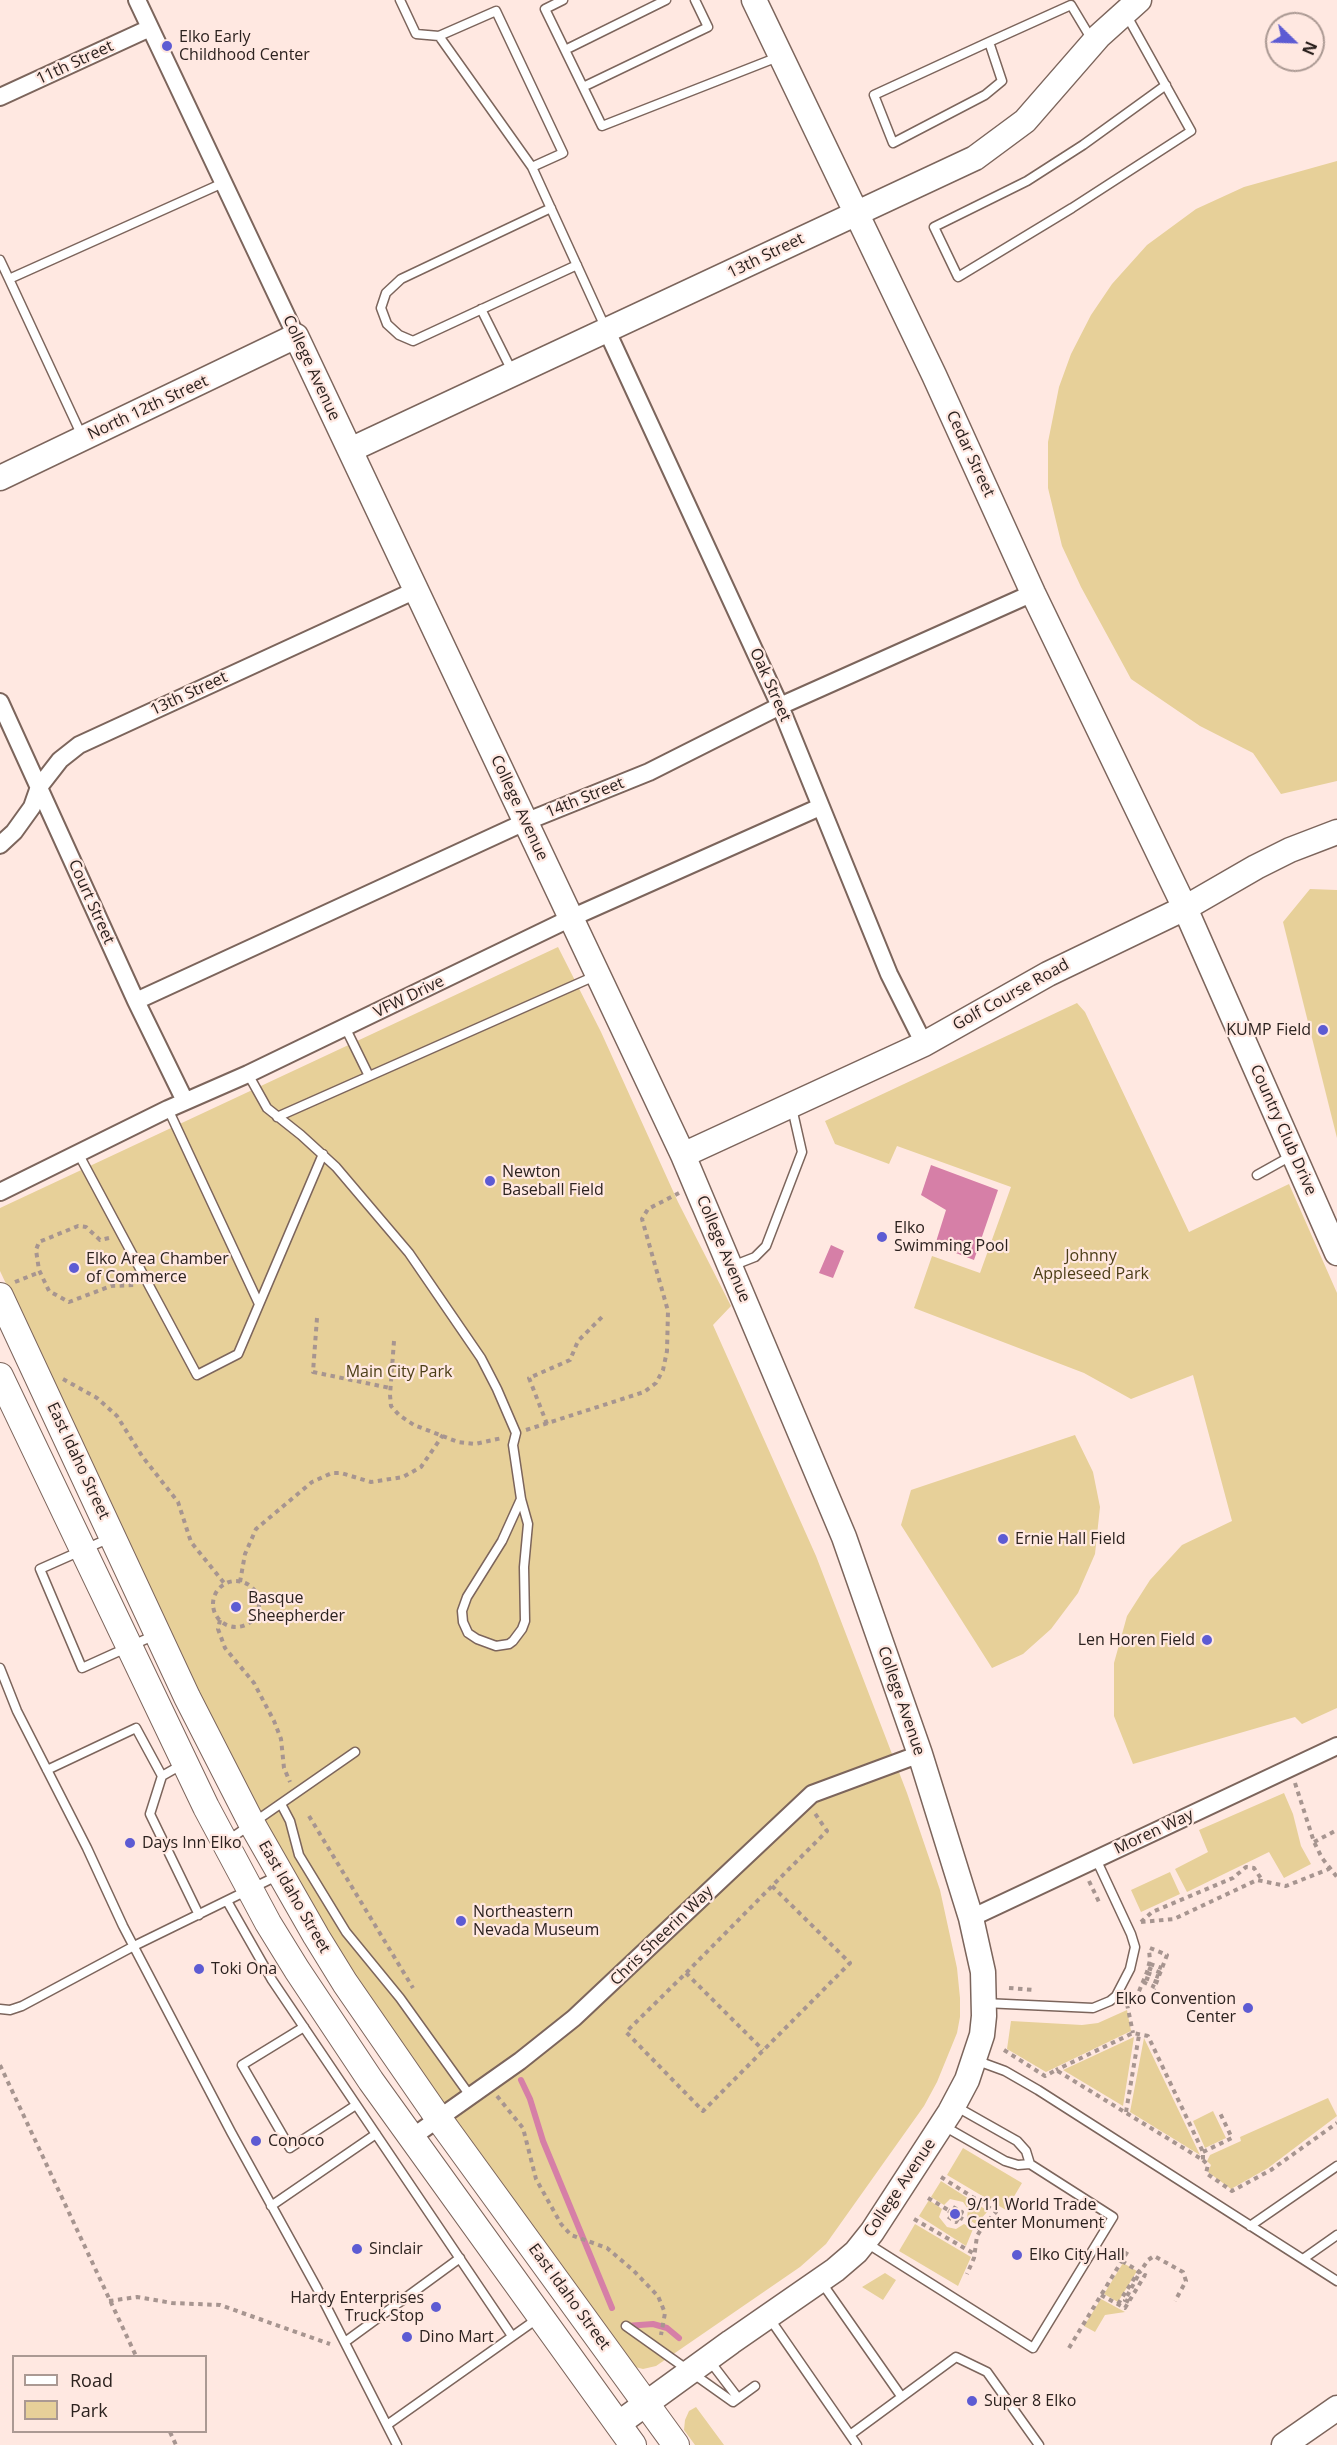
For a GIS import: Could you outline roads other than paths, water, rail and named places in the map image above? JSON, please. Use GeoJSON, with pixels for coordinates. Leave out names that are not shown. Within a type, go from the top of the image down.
{"type":"FeatureCollection","features":[{"type":"Feature","properties":{"kind":"main road","name":"East Idaho Street"},"geometry":{"type":"LineString","coordinates":[[4,1290],[187,1697],[280,1874],[345,1983],[439,2119],[676,2445]]}},
{"type":"Feature","properties":{"kind":"main road","name":"East Idaho Street"},"geometry":{"type":"LineString","coordinates":[[0,1376],[224,1843],[297,1970],[411,2138],[633,2445]]}},
{"type":"Feature","properties":{"kind":"street","name":"College Avenue"},"geometry":{"type":"LineString","coordinates":[[137,0],[696,1185],[844,1537],[920,1754],[971,1918],[983,1972],[982,2035],[975,2059],[948,2115],[864,2242],[846,2262],[618,2424]]}},
{"type":"Feature","properties":{"kind":"street","name":"Cedar Street"},"geometry":{"type":"LineString","coordinates":[[754,0],[856,212],[1033,593],[1185,908]]}},
{"type":"Feature","properties":{"kind":"street","name":"13th Street"},"geometry":{"type":"LineString","coordinates":[[350,450],[975,158],[1025,121],[1094,43],[1132,6]]}},
{"type":"Feature","properties":{"kind":"street","name":"11th Street"},"geometry":{"type":"LineString","coordinates":[[0,98],[150,28]]}},
{"type":"Feature","properties":{"kind":"street","name":"Oak Street"},"geometry":{"type":"LineString","coordinates":[[606,330],[780,706],[889,974],[924,1044]]}},
{"type":"Feature","properties":{"kind":"street","name":"North 12th Street"},"geometry":{"type":"LineString","coordinates":[[0,478],[296,336]]}},
{"type":"Feature","properties":{"kind":"street","name":"13th Street"},"geometry":{"type":"LineString","coordinates":[[0,845],[14,832],[32,807],[39,788],[60,760],[79,745],[416,590]]}},
{"type":"Feature","properties":{"kind":"street","name":"14th Street"},"geometry":{"type":"LineString","coordinates":[[136,1001],[525,822],[649,772],[780,706],[1033,593]]}},
{"type":"Feature","properties":{"kind":"street","name":"Court Street"},"geometry":{"type":"LineString","coordinates":[[0,702],[136,1001],[185,1101]]}},
{"type":"Feature","properties":{"kind":"street","name":"VFW Drive"},"geometry":{"type":"LineString","coordinates":[[0,1192],[185,1101],[248,1074],[571,918],[820,807]]}},
{"type":"Feature","properties":{"kind":"street","name":"Golf Course Road"},"geometry":{"type":"LineString","coordinates":[[683,1155],[924,1044],[1048,974],[1185,908],[1256,867],[1290,850],[1337,832]]}},
{"type":"Feature","properties":{"kind":"street","name":"Country Club Drive"},"geometry":{"type":"LineString","coordinates":[[1185,908],[1337,1253]]}},
{"type":"Feature","properties":{"kind":"street","name":"Moren Way"},"geometry":{"type":"LineString","coordinates":[[971,1918],[1337,1746]]}},
{"type":"Feature","properties":{"kind":"street","name":"Chris Sheerin Way"},"geometry":{"type":"LineString","coordinates":[[411,2138],[487,2086],[602,1993],[806,1798],[819,1790],[920,1754]]}},
{"type":"Feature","properties":{"kind":"street"},"geometry":{"type":"LineString","coordinates":[[1284,2445],[1337,2408]]}},
{"type":"Feature","properties":{"kind":"lane"},"geometry":{"type":"LineString","coordinates":[[400,0],[416,34],[439,36],[496,11],[564,153],[532,167]]}},
{"type":"Feature","properties":{"kind":"lane"},"geometry":{"type":"LineString","coordinates":[[563,0],[545,9],[602,126],[781,56]]}},
{"type":"Feature","properties":{"kind":"lane"},"geometry":{"type":"LineString","coordinates":[[565,50],[666,0]]}},
{"type":"Feature","properties":{"kind":"lane"},"geometry":{"type":"LineString","coordinates":[[583,87],[708,27],[695,0]]}},
{"type":"Feature","properties":{"kind":"lane"},"geometry":{"type":"LineString","coordinates":[[989,42],[1002,81],[985,95],[893,143],[874,95],[989,42],[1071,5],[1094,43]]}},
{"type":"Feature","properties":{"kind":"lane"},"geometry":{"type":"LineString","coordinates":[[1132,6],[1166,85],[1191,131],[1072,208],[958,277],[934,227],[1027,181],[1083,145],[1166,85]]}},
{"type":"Feature","properties":{"kind":"lane"},"geometry":{"type":"LineString","coordinates":[[439,36],[532,167],[606,330]]}},
{"type":"Feature","properties":{"kind":"lane"},"geometry":{"type":"LineString","coordinates":[[9,279],[224,183]]}},
{"type":"Feature","properties":{"kind":"lane"},"geometry":{"type":"LineString","coordinates":[[551,208],[401,279],[386,293],[381,308],[387,324],[399,335],[413,340],[577,265]]}},
{"type":"Feature","properties":{"kind":"lane"},"geometry":{"type":"LineString","coordinates":[[0,260],[83,439]]}},
{"type":"Feature","properties":{"kind":"lane"},"geometry":{"type":"LineString","coordinates":[[481,309],[513,372]]}},
{"type":"Feature","properties":{"kind":"lane"},"geometry":{"type":"LineString","coordinates":[[277,1117],[598,975]]}},
{"type":"Feature","properties":{"kind":"lane"},"geometry":{"type":"LineString","coordinates":[[345,1027],[369,1076]]}},
{"type":"Feature","properties":{"kind":"lane"},"geometry":{"type":"LineString","coordinates":[[248,1074],[264,1104],[322,1154],[398,1239],[481,1358],[497,1389],[516,1434],[513,1445],[521,1499],[528,1524],[524,1567],[525,1621],[513,1641],[496,1646],[477,1640],[468,1633],[463,1622],[462,1611],[502,1541],[521,1499]]}},
{"type":"Feature","properties":{"kind":"lane"},"geometry":{"type":"LineString","coordinates":[[730,1267],[755,1257],[766,1246],[801,1152],[791,1105]]}},
{"type":"Feature","properties":{"kind":"lane"},"geometry":{"type":"LineString","coordinates":[[168,1110],[259,1304]]}},
{"type":"Feature","properties":{"kind":"lane"},"geometry":{"type":"LineString","coordinates":[[78,1153],[197,1375],[238,1354],[322,1154]]}},
{"type":"Feature","properties":{"kind":"lane"},"geometry":{"type":"LineString","coordinates":[[1257,1174],[1294,1155]]}},
{"type":"Feature","properties":{"kind":"lane"},"geometry":{"type":"LineString","coordinates":[[113,1536],[40,1569],[82,1668],[158,1633]]}},
{"type":"Feature","properties":{"kind":"lane"},"geometry":{"type":"LineString","coordinates":[[0,1668],[17,1711],[134,1946],[398,2445]]}},
{"type":"Feature","properties":{"kind":"lane"},"geometry":{"type":"LineString","coordinates":[[47,1770],[136,1728],[162,1776]]}},
{"type":"Feature","properties":{"kind":"lane"},"geometry":{"type":"LineString","coordinates":[[224,1843],[355,1752]]}},
{"type":"Feature","properties":{"kind":"lane"},"geometry":{"type":"LineString","coordinates":[[185,1763],[162,1776],[150,1814],[199,1915]]}},
{"type":"Feature","properties":{"kind":"lane"},"geometry":{"type":"LineString","coordinates":[[281,1804],[288,1816],[299,1855],[346,1932],[400,1998],[471,2097]]}},
{"type":"Feature","properties":{"kind":"lane"},"geometry":{"type":"LineString","coordinates":[[984,2002],[1093,2008],[1116,1996],[1130,1969],[1135,1947],[1096,1859]]}},
{"type":"Feature","properties":{"kind":"lane"},"geometry":{"type":"LineString","coordinates":[[0,2009],[10,2010],[22,2006],[134,1946],[280,1874]]}},
{"type":"Feature","properties":{"kind":"lane"},"geometry":{"type":"LineString","coordinates":[[227,1902],[267,1971],[512,2336]]}},
{"type":"Feature","properties":{"kind":"lane"},"geometry":{"type":"LineString","coordinates":[[304,2027],[242,2065],[290,2148],[356,2105]]}},
{"type":"Feature","properties":{"kind":"lane"},"geometry":{"type":"LineString","coordinates":[[975,2059],[1005,2071],[1038,2090],[1337,2281]]}},
{"type":"Feature","properties":{"kind":"lane"},"geometry":{"type":"LineString","coordinates":[[864,2242],[1033,2348],[1113,2217],[1030,2164],[1018,2165],[1005,2161],[948,2115]]}},
{"type":"Feature","properties":{"kind":"lane"},"geometry":{"type":"LineString","coordinates":[[948,2115],[1017,2141],[1026,2151],[1030,2164]]}},
{"type":"Feature","properties":{"kind":"lane"},"geometry":{"type":"LineString","coordinates":[[272,2206],[376,2134]]}},
{"type":"Feature","properties":{"kind":"lane"},"geometry":{"type":"LineString","coordinates":[[1250,2226],[1337,2166]]}},
{"type":"Feature","properties":{"kind":"lane"},"geometry":{"type":"LineString","coordinates":[[1303,2259],[1337,2235]]}},
{"type":"Feature","properties":{"kind":"lane"},"geometry":{"type":"LineString","coordinates":[[345,2342],[459,2258]]}},
{"type":"Feature","properties":{"kind":"lane"},"geometry":{"type":"LineString","coordinates":[[819,2280],[902,2396]]}},
{"type":"Feature","properties":{"kind":"lane"},"geometry":{"type":"LineString","coordinates":[[768,2316],[857,2445]]}},
{"type":"Feature","properties":{"kind":"lane"},"geometry":{"type":"LineString","coordinates":[[387,2425],[540,2317]]}},
{"type":"Feature","properties":{"kind":"lane"},"geometry":{"type":"LineString","coordinates":[[626,2326],[699,2365],[738,2398]]}},
{"type":"Feature","properties":{"kind":"lane"},"geometry":{"type":"LineString","coordinates":[[850,2435],[952,2359],[962,2359],[987,2372],[1039,2445]]}},
{"type":"Feature","properties":{"kind":"lane"},"geometry":{"type":"LineString","coordinates":[[699,2365],[733,2402],[755,2386]]}},
{"type":"Feature","properties":{"kind":"waterway"},"geometry":{"type":"LineString","coordinates":[[521,2080],[530,2099],[543,2141],[612,2308]]}},
{"type":"Feature","properties":{"kind":"waterway"},"geometry":{"type":"LineString","coordinates":[[626,2326],[653,2324],[667,2328],[679,2338]]}},
{"type":"Feature","properties":{"kind":"place","name":"Elko Early Childhood Center"},"geometry":{"type":"Point","coordinates":[167,46]}},
{"type":"Feature","properties":{"kind":"place","name":"KUMP Field"},"geometry":{"type":"Point","coordinates":[1323,1030]}},
{"type":"Feature","properties":{"kind":"place","name":"Newton Baseball Field"},"geometry":{"type":"Point","coordinates":[490,1181]}},
{"type":"Feature","properties":{"kind":"place","name":"Elko Swimming Pool"},"geometry":{"type":"Point","coordinates":[882,1237]}},
{"type":"Feature","properties":{"kind":"place","name":"Elko Area Chamber of Commerce"},"geometry":{"type":"Point","coordinates":[74,1268]}},
{"type":"Feature","properties":{"kind":"place","name":"Ernie Hall Field"},"geometry":{"type":"Point","coordinates":[1003,1539]}},
{"type":"Feature","properties":{"kind":"place","name":"Basque Sheepherder"},"geometry":{"type":"Point","coordinates":[236,1607]}},
{"type":"Feature","properties":{"kind":"place","name":"Len Horen Field"},"geometry":{"type":"Point","coordinates":[1207,1640]}},
{"type":"Feature","properties":{"kind":"place","name":"Days Inn Elko"},"geometry":{"type":"Point","coordinates":[130,1843]}},
{"type":"Feature","properties":{"kind":"place","name":"Northeastern Nevada Museum"},"geometry":{"type":"Point","coordinates":[461,1921]}},
{"type":"Feature","properties":{"kind":"place","name":"Toki Ona"},"geometry":{"type":"Point","coordinates":[199,1969]}},
{"type":"Feature","properties":{"kind":"place","name":"Elko Convention Center"},"geometry":{"type":"Point","coordinates":[1248,2008]}},
{"type":"Feature","properties":{"kind":"place","name":"Conoco"},"geometry":{"type":"Point","coordinates":[256,2141]}},
{"type":"Feature","properties":{"kind":"place","name":"9/11 World Trade Center Monument"},"geometry":{"type":"Point","coordinates":[955,2214]}},
{"type":"Feature","properties":{"kind":"place","name":"Sinclair"},"geometry":{"type":"Point","coordinates":[357,2249]}},
{"type":"Feature","properties":{"kind":"place","name":"Elko City Hall"},"geometry":{"type":"Point","coordinates":[1017,2255]}},
{"type":"Feature","properties":{"kind":"place","name":"Hardy Enterprises Truck Stop"},"geometry":{"type":"Point","coordinates":[436,2307]}},
{"type":"Feature","properties":{"kind":"place","name":"Dino Mart"},"geometry":{"type":"Point","coordinates":[407,2337]}},
{"type":"Feature","properties":{"kind":"place","name":"Super 8 Elko"},"geometry":{"type":"Point","coordinates":[972,2401]}},
{"type":"Feature","properties":{"kind":"park label","name":"Johnny Appleseed Park"},"geometry":{"type":"Point","coordinates":[1091,1265]}},
{"type":"Feature","properties":{"kind":"park label","name":"Main City Park"},"geometry":{"type":"Point","coordinates":[399,1372]}}]}
